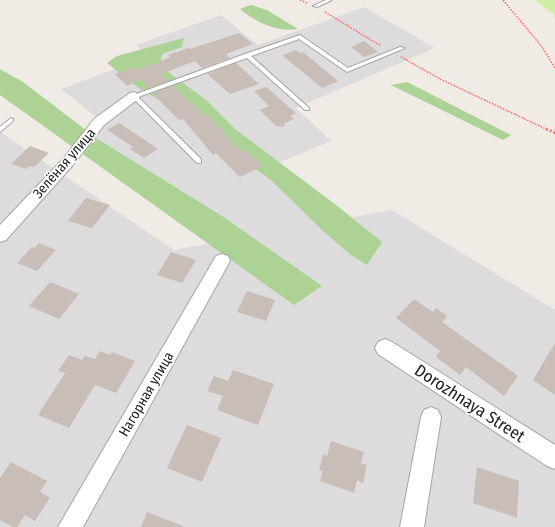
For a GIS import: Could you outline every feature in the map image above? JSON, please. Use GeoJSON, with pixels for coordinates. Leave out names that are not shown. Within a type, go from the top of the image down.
{"type":"FeatureCollection","features":[{"type":"Feature","properties":{"kind":"street","name":"Зелёная улица"},"geometry":{"type":"LineString","coordinates":[[0,236],[68,162],[99,122],[134,96]]}},
{"type":"Feature","properties":{"kind":"street","name":"Нагорная улица"},"geometry":{"type":"LineString","coordinates":[[70,527],[222,261]]}},
{"type":"Feature","properties":{"kind":"street","name":"Dorozhnaya Street"},"geometry":{"type":"LineString","coordinates":[[385,348],[555,458]]}},
{"type":"Feature","properties":{"kind":"street"},"geometry":{"type":"LineString","coordinates":[[412,527],[431,417]]}},
{"type":"Feature","properties":{"kind":"lane"},"geometry":{"type":"LineString","coordinates":[[315,6],[330,0]]}},
{"type":"Feature","properties":{"kind":"lane"},"geometry":{"type":"LineString","coordinates":[[199,161],[134,96],[300,37],[347,70],[402,48]]}},
{"type":"Feature","properties":{"kind":"lane"},"geometry":{"type":"LineString","coordinates":[[247,55],[307,109]]}},
{"type":"Feature","properties":{"kind":"lane"},"geometry":{"type":"LineString","coordinates":[[0,130],[11,120]]}},
{"type":"Feature","properties":{"kind":"path"},"geometry":{"type":"LineString","coordinates":[[300,0],[315,6],[391,52],[440,79],[555,132]]}},
{"type":"Feature","properties":{"kind":"path"},"geometry":{"type":"LineString","coordinates":[[503,0],[542,47],[555,68]]}},
{"type":"Feature","properties":{"kind":"shaded area"},"geometry":{"type":"Polygon","coordinates":[[[364,7],[435,48],[296,108],[331,141],[273,165],[325,222],[392,210],[555,310],[555,527],[0,527],[0,132],[174,250],[249,236],[95,145],[96,117],[61,89],[150,56],[136,45],[221,15],[258,45],[364,7]]]}},
{"type":"Feature","properties":{"kind":"green space"},"geometry":{"type":"Polygon","coordinates":[[[534,0],[555,0],[555,19],[553,14],[534,0]]]}},
{"type":"Feature","properties":{"kind":"green space"},"geometry":{"type":"Polygon","coordinates":[[[251,5],[267,10],[298,29],[290,30],[275,28],[260,22],[240,9],[251,5]]]}},
{"type":"Feature","properties":{"kind":"green space"},"geometry":{"type":"Polygon","coordinates":[[[184,38],[182,47],[162,54],[161,63],[168,72],[205,99],[235,129],[336,205],[382,242],[367,265],[351,255],[323,231],[272,181],[170,106],[140,89],[107,63],[117,56],[184,38]]]}},
{"type":"Feature","properties":{"kind":"green space"},"geometry":{"type":"Polygon","coordinates":[[[0,69],[23,82],[99,140],[222,216],[322,286],[294,305],[0,95],[0,69]]]}},
{"type":"Feature","properties":{"kind":"green space"},"geometry":{"type":"Polygon","coordinates":[[[407,82],[511,135],[503,140],[391,85],[407,82]]]}},
{"type":"Feature","properties":{"kind":"building"},"geometry":{"type":"Polygon","coordinates":[[[239,33],[253,44],[226,54],[230,58],[202,68],[195,61],[162,74],[168,81],[148,88],[140,79],[127,86],[115,74],[134,67],[137,70],[171,57],[168,55],[239,33]]]}},
{"type":"Feature","properties":{"kind":"building"},"geometry":{"type":"Polygon","coordinates":[[[364,41],[378,52],[364,57],[351,47],[364,41]]]}},
{"type":"Feature","properties":{"kind":"building"},"geometry":{"type":"Polygon","coordinates":[[[296,50],[300,53],[303,52],[338,81],[322,88],[282,55],[296,50]]]}},
{"type":"Feature","properties":{"kind":"building"},"geometry":{"type":"Polygon","coordinates":[[[236,63],[259,84],[230,94],[207,74],[236,63]]]}},
{"type":"Feature","properties":{"kind":"building"},"geometry":{"type":"Polygon","coordinates":[[[173,86],[204,115],[207,114],[240,151],[245,149],[263,166],[240,177],[216,153],[213,155],[183,119],[180,121],[152,93],[173,86]]]}},
{"type":"Feature","properties":{"kind":"building"},"geometry":{"type":"Polygon","coordinates":[[[266,87],[296,113],[290,116],[294,119],[285,123],[283,127],[276,126],[260,110],[269,106],[254,91],[266,87]]]}},
{"type":"Feature","properties":{"kind":"building"},"geometry":{"type":"Polygon","coordinates":[[[119,123],[158,149],[144,158],[130,149],[133,147],[107,130],[119,123]]]}},
{"type":"Feature","properties":{"kind":"building"},"geometry":{"type":"Polygon","coordinates":[[[30,146],[49,153],[34,167],[30,166],[26,169],[11,164],[30,146]]]}},
{"type":"Feature","properties":{"kind":"building"},"geometry":{"type":"Polygon","coordinates":[[[86,198],[110,205],[92,228],[68,221],[86,198]]]}},
{"type":"Feature","properties":{"kind":"building"},"geometry":{"type":"Polygon","coordinates":[[[39,243],[56,250],[37,271],[17,263],[32,247],[35,248],[39,243]]]}},
{"type":"Feature","properties":{"kind":"building"},"geometry":{"type":"Polygon","coordinates":[[[171,252],[196,260],[182,283],[157,275],[171,252]]]}},
{"type":"Feature","properties":{"kind":"building"},"geometry":{"type":"Polygon","coordinates":[[[50,282],[79,294],[59,319],[29,306],[50,282]]]}},
{"type":"Feature","properties":{"kind":"building"},"geometry":{"type":"Polygon","coordinates":[[[247,291],[275,300],[266,321],[237,312],[247,291]]]}},
{"type":"Feature","properties":{"kind":"building"},"geometry":{"type":"Polygon","coordinates":[[[414,299],[433,312],[436,308],[447,316],[442,322],[518,376],[504,396],[466,367],[460,375],[436,357],[440,351],[396,318],[414,299]]]}},
{"type":"Feature","properties":{"kind":"building"},"geometry":{"type":"Polygon","coordinates":[[[555,343],[555,395],[533,380],[555,343]]]}},
{"type":"Feature","properties":{"kind":"building"},"geometry":{"type":"Polygon","coordinates":[[[100,351],[110,355],[112,352],[135,361],[116,393],[95,385],[69,428],[38,415],[65,373],[58,371],[69,355],[82,360],[85,356],[95,359],[100,351]]]}},
{"type":"Feature","properties":{"kind":"building"},"geometry":{"type":"Polygon","coordinates":[[[233,370],[274,384],[258,425],[217,410],[223,396],[207,391],[214,376],[228,381],[233,370]]]}},
{"type":"Feature","properties":{"kind":"building"},"geometry":{"type":"Polygon","coordinates":[[[187,425],[221,438],[202,482],[167,468],[187,425]]]}},
{"type":"Feature","properties":{"kind":"building"},"geometry":{"type":"Polygon","coordinates":[[[331,441],[364,452],[361,463],[367,465],[363,483],[357,480],[354,493],[320,481],[323,471],[319,470],[323,454],[327,456],[331,441]]]}},
{"type":"Feature","properties":{"kind":"building"},"geometry":{"type":"Polygon","coordinates":[[[11,462],[47,481],[40,492],[50,498],[35,521],[25,515],[17,527],[13,527],[0,520],[0,478],[11,462]]]}},
{"type":"Feature","properties":{"kind":"building"},"geometry":{"type":"Polygon","coordinates":[[[477,467],[519,481],[517,518],[473,503],[477,467]]]}},
{"type":"Feature","properties":{"kind":"building"},"geometry":{"type":"Polygon","coordinates":[[[147,512],[183,526],[183,527],[141,527],[147,512]]]}}]}
